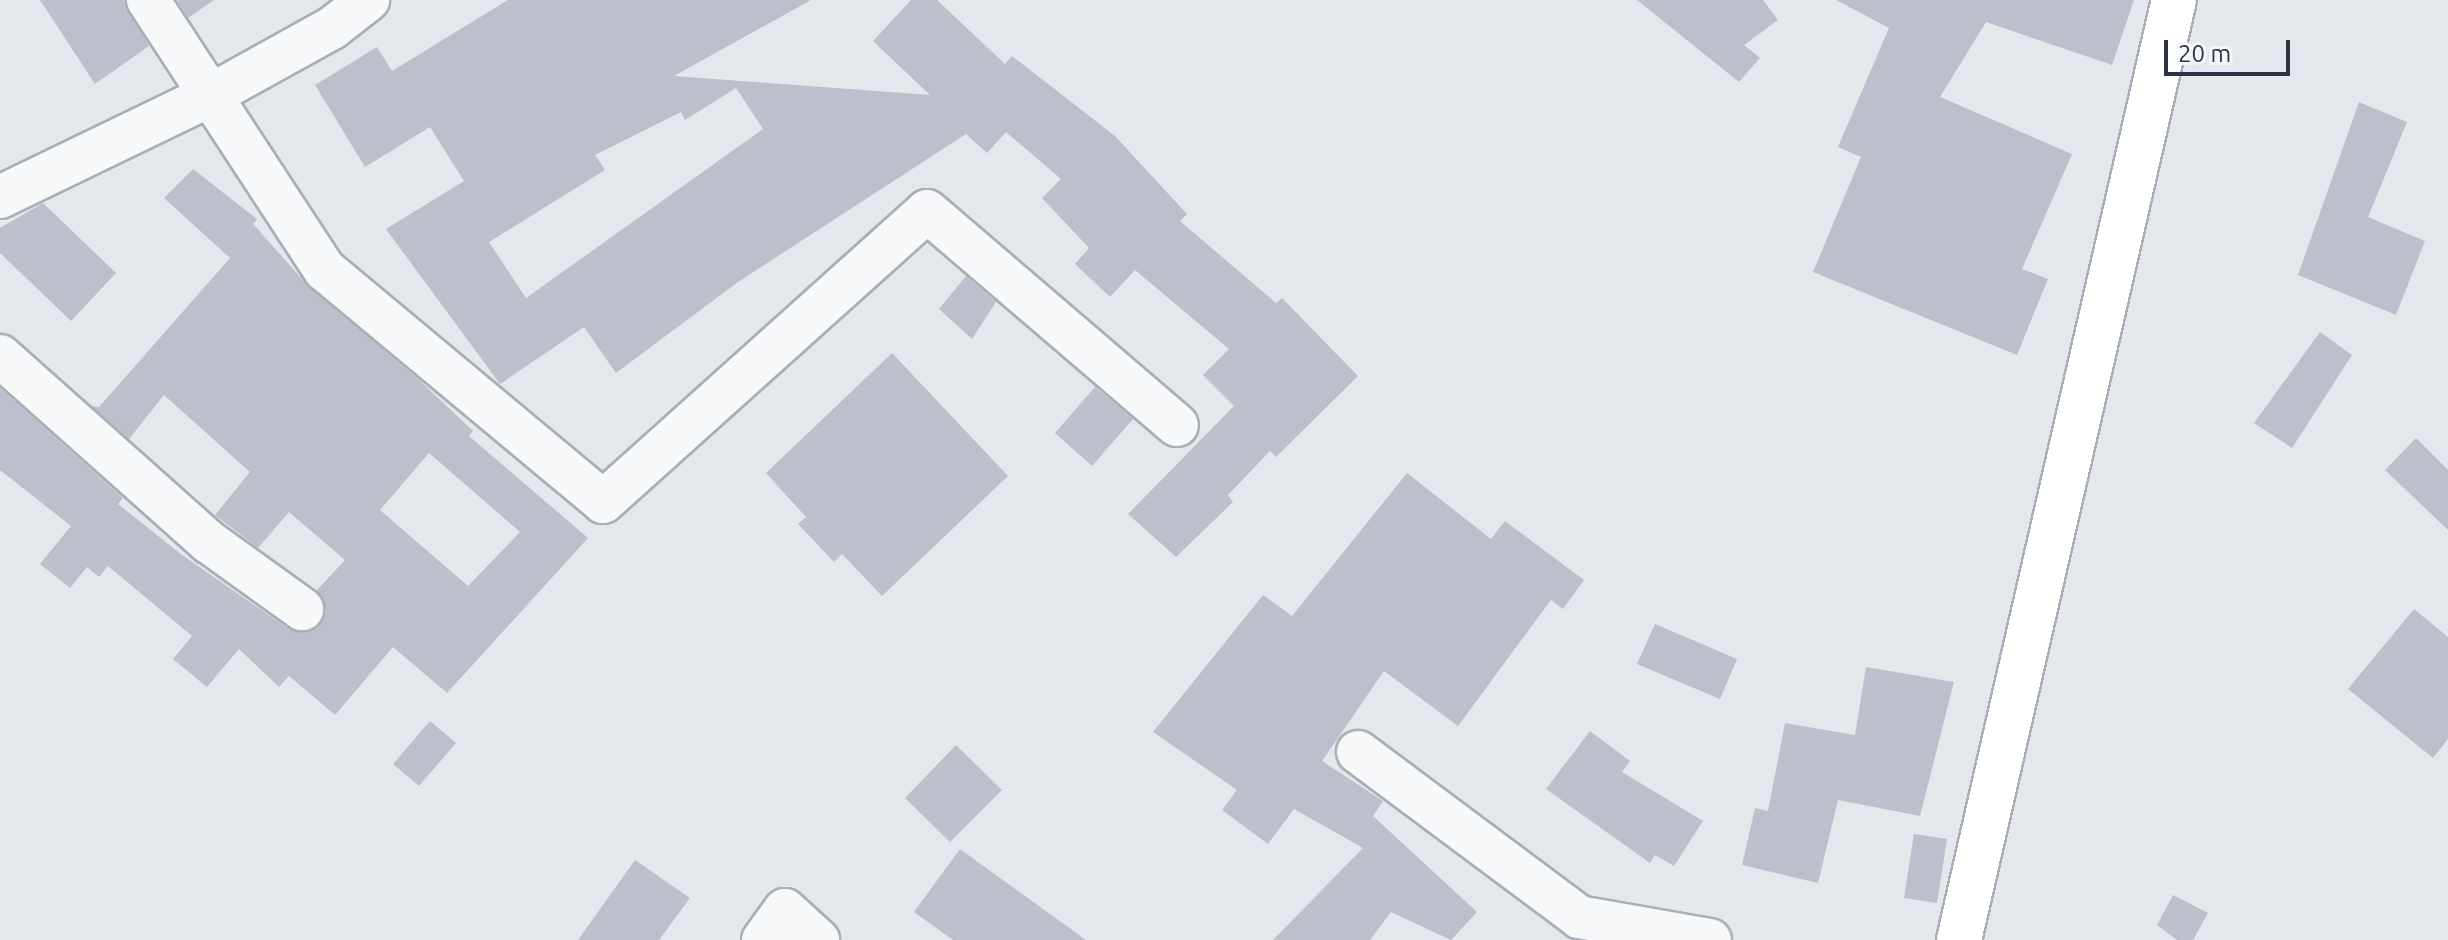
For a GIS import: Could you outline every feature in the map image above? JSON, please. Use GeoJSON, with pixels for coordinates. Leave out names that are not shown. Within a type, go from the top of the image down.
{"type":"FeatureCollection","features":[{"type":"Feature","properties":{"kind":"street"},"geometry":{"type":"LineString","coordinates":[[148,0],[325,270],[603,502],[927,211],[1177,425]]}},
{"type":"Feature","properties":{"kind":"street"},"geometry":{"type":"LineString","coordinates":[[0,197],[211,95],[332,28],[368,0]]}},
{"type":"Feature","properties":{"kind":"street"},"geometry":{"type":"LineString","coordinates":[[1959,940],[2174,0]]}},
{"type":"Feature","properties":{"kind":"street"},"geometry":{"type":"LineString","coordinates":[[0,356],[209,542],[302,609]]}},
{"type":"Feature","properties":{"kind":"street"},"geometry":{"type":"LineString","coordinates":[[1358,752],[1579,917],[1710,940]]}},
{"type":"Feature","properties":{"kind":"street"},"geometry":{"type":"LineString","coordinates":[[763,940],[785,910],[818,940]]}},
{"type":"Feature","properties":{"kind":"building"},"geometry":{"type":"Polygon","coordinates":[[[40,0],[124,0],[149,46],[95,84],[40,0]]]}},
{"type":"Feature","properties":{"kind":"building"},"geometry":{"type":"Polygon","coordinates":[[[177,0],[214,0],[188,18],[177,0]]]}},
{"type":"Feature","properties":{"kind":"building"},"geometry":{"type":"Polygon","coordinates":[[[508,0],[811,0],[674,76],[930,95],[873,41],[911,0],[937,0],[1005,64],[1012,56],[1115,136],[1187,214],[1180,221],[1276,303],[1282,298],[1358,376],[1276,457],[1270,451],[1228,495],[1233,502],[1176,557],[1128,514],[1234,406],[1203,375],[1229,349],[1135,270],[1110,297],[1075,264],[1089,248],[1042,198],[1061,179],[1006,132],[987,153],[966,134],[738,282],[616,373],[584,327],[500,384],[386,229],[464,181],[430,127],[365,167],[315,85],[377,47],[392,71],[508,0]],[[736,88],[685,120],[681,112],[595,155],[605,170],[489,242],[526,298],[763,129],[736,88]]]}},
{"type":"Feature","properties":{"kind":"building"},"geometry":{"type":"Polygon","coordinates":[[[1637,0],[1763,0],[1778,20],[1744,45],[1760,58],[1739,82],[1637,0]]]}},
{"type":"Feature","properties":{"kind":"building"},"geometry":{"type":"Polygon","coordinates":[[[1836,0],[2134,0],[2112,65],[1986,22],[1940,97],[2072,154],[2022,269],[2048,279],[2017,355],[1813,272],[1861,157],[1838,147],[1889,28],[1836,0]]]}},
{"type":"Feature","properties":{"kind":"building"},"geometry":{"type":"Polygon","coordinates":[[[2359,102],[2407,122],[2368,217],[2425,241],[2396,315],[2298,275],[2359,102]]]}},
{"type":"Feature","properties":{"kind":"building"},"geometry":{"type":"Polygon","coordinates":[[[193,169],[257,219],[253,224],[310,288],[417,378],[473,431],[469,436],[588,538],[447,693],[393,647],[335,715],[289,676],[279,687],[239,649],[207,687],[173,659],[192,636],[108,566],[99,577],[87,567],[70,588],[40,564],[71,526],[0,470],[0,388],[123,498],[118,504],[182,555],[289,629],[311,631],[322,622],[326,611],[317,590],[345,560],[289,512],[258,548],[215,515],[250,472],[164,395],[129,439],[92,406],[99,407],[230,258],[164,198],[193,169]],[[429,453],[380,510],[468,586],[520,532],[429,453]]]}},
{"type":"Feature","properties":{"kind":"building"},"geometry":{"type":"Polygon","coordinates":[[[43,203],[116,273],[71,321],[0,253],[0,228],[43,203]]]}},
{"type":"Feature","properties":{"kind":"building"},"geometry":{"type":"Polygon","coordinates":[[[966,276],[996,302],[972,339],[939,309],[966,276]]]}},
{"type":"Feature","properties":{"kind":"building"},"geometry":{"type":"Polygon","coordinates":[[[2320,332],[2352,355],[2292,448],[2254,423],[2320,332]]]}},
{"type":"Feature","properties":{"kind":"building"},"geometry":{"type":"Polygon","coordinates":[[[892,353],[1008,476],[882,596],[842,554],[834,562],[798,524],[806,517],[766,473],[892,353]]]}},
{"type":"Feature","properties":{"kind":"building"},"geometry":{"type":"Polygon","coordinates":[[[1095,387],[1133,419],[1092,466],[1055,433],[1095,387]]]}},
{"type":"Feature","properties":{"kind":"building"},"geometry":{"type":"Polygon","coordinates":[[[2416,438],[2448,470],[2448,530],[2385,470],[2416,438]]]}},
{"type":"Feature","properties":{"kind":"building"},"geometry":{"type":"Polygon","coordinates":[[[1407,473],[1491,539],[1505,521],[1584,580],[1563,609],[1551,600],[1458,726],[1384,671],[1322,761],[1383,801],[1373,816],[1477,912],[1451,940],[1391,912],[1370,940],[1273,940],[1363,848],[1294,809],[1268,844],[1222,810],[1237,790],[1153,732],[1263,595],[1292,616],[1407,473]]]}},
{"type":"Feature","properties":{"kind":"building"},"geometry":{"type":"Polygon","coordinates":[[[2414,609],[2448,637],[2448,739],[2433,758],[2348,689],[2414,609]]]}},
{"type":"Feature","properties":{"kind":"building"},"geometry":{"type":"Polygon","coordinates":[[[1655,624],[1737,659],[1720,699],[1637,664],[1655,624]]]}},
{"type":"Feature","properties":{"kind":"building"},"geometry":{"type":"Polygon","coordinates":[[[1866,667],[1954,682],[1920,816],[1838,800],[1818,883],[1742,865],[1755,808],[1768,811],[1785,723],[1855,735],[1866,667]]]}},
{"type":"Feature","properties":{"kind":"building"},"geometry":{"type":"Polygon","coordinates":[[[430,721],[456,743],[419,786],[393,764],[430,721]]]}},
{"type":"Feature","properties":{"kind":"building"},"geometry":{"type":"Polygon","coordinates":[[[1590,731],[1630,761],[1622,772],[1703,821],[1674,866],[1655,855],[1650,863],[1546,789],[1590,731]]]}},
{"type":"Feature","properties":{"kind":"building"},"geometry":{"type":"Polygon","coordinates":[[[956,745],[1002,790],[950,842],[905,798],[956,745]]]}},
{"type":"Feature","properties":{"kind":"building"},"geometry":{"type":"Polygon","coordinates":[[[1914,834],[1947,839],[1937,903],[1904,898],[1914,834]]]}},
{"type":"Feature","properties":{"kind":"building"},"geometry":{"type":"Polygon","coordinates":[[[960,849],[1086,940],[953,940],[914,912],[960,849]]]}},
{"type":"Feature","properties":{"kind":"building"},"geometry":{"type":"Polygon","coordinates":[[[635,860],[690,898],[659,940],[578,940],[635,860]]]}},
{"type":"Feature","properties":{"kind":"building"},"geometry":{"type":"Polygon","coordinates":[[[2173,895],[2208,913],[2193,940],[2177,940],[2157,925],[2173,895]]]}}]}
